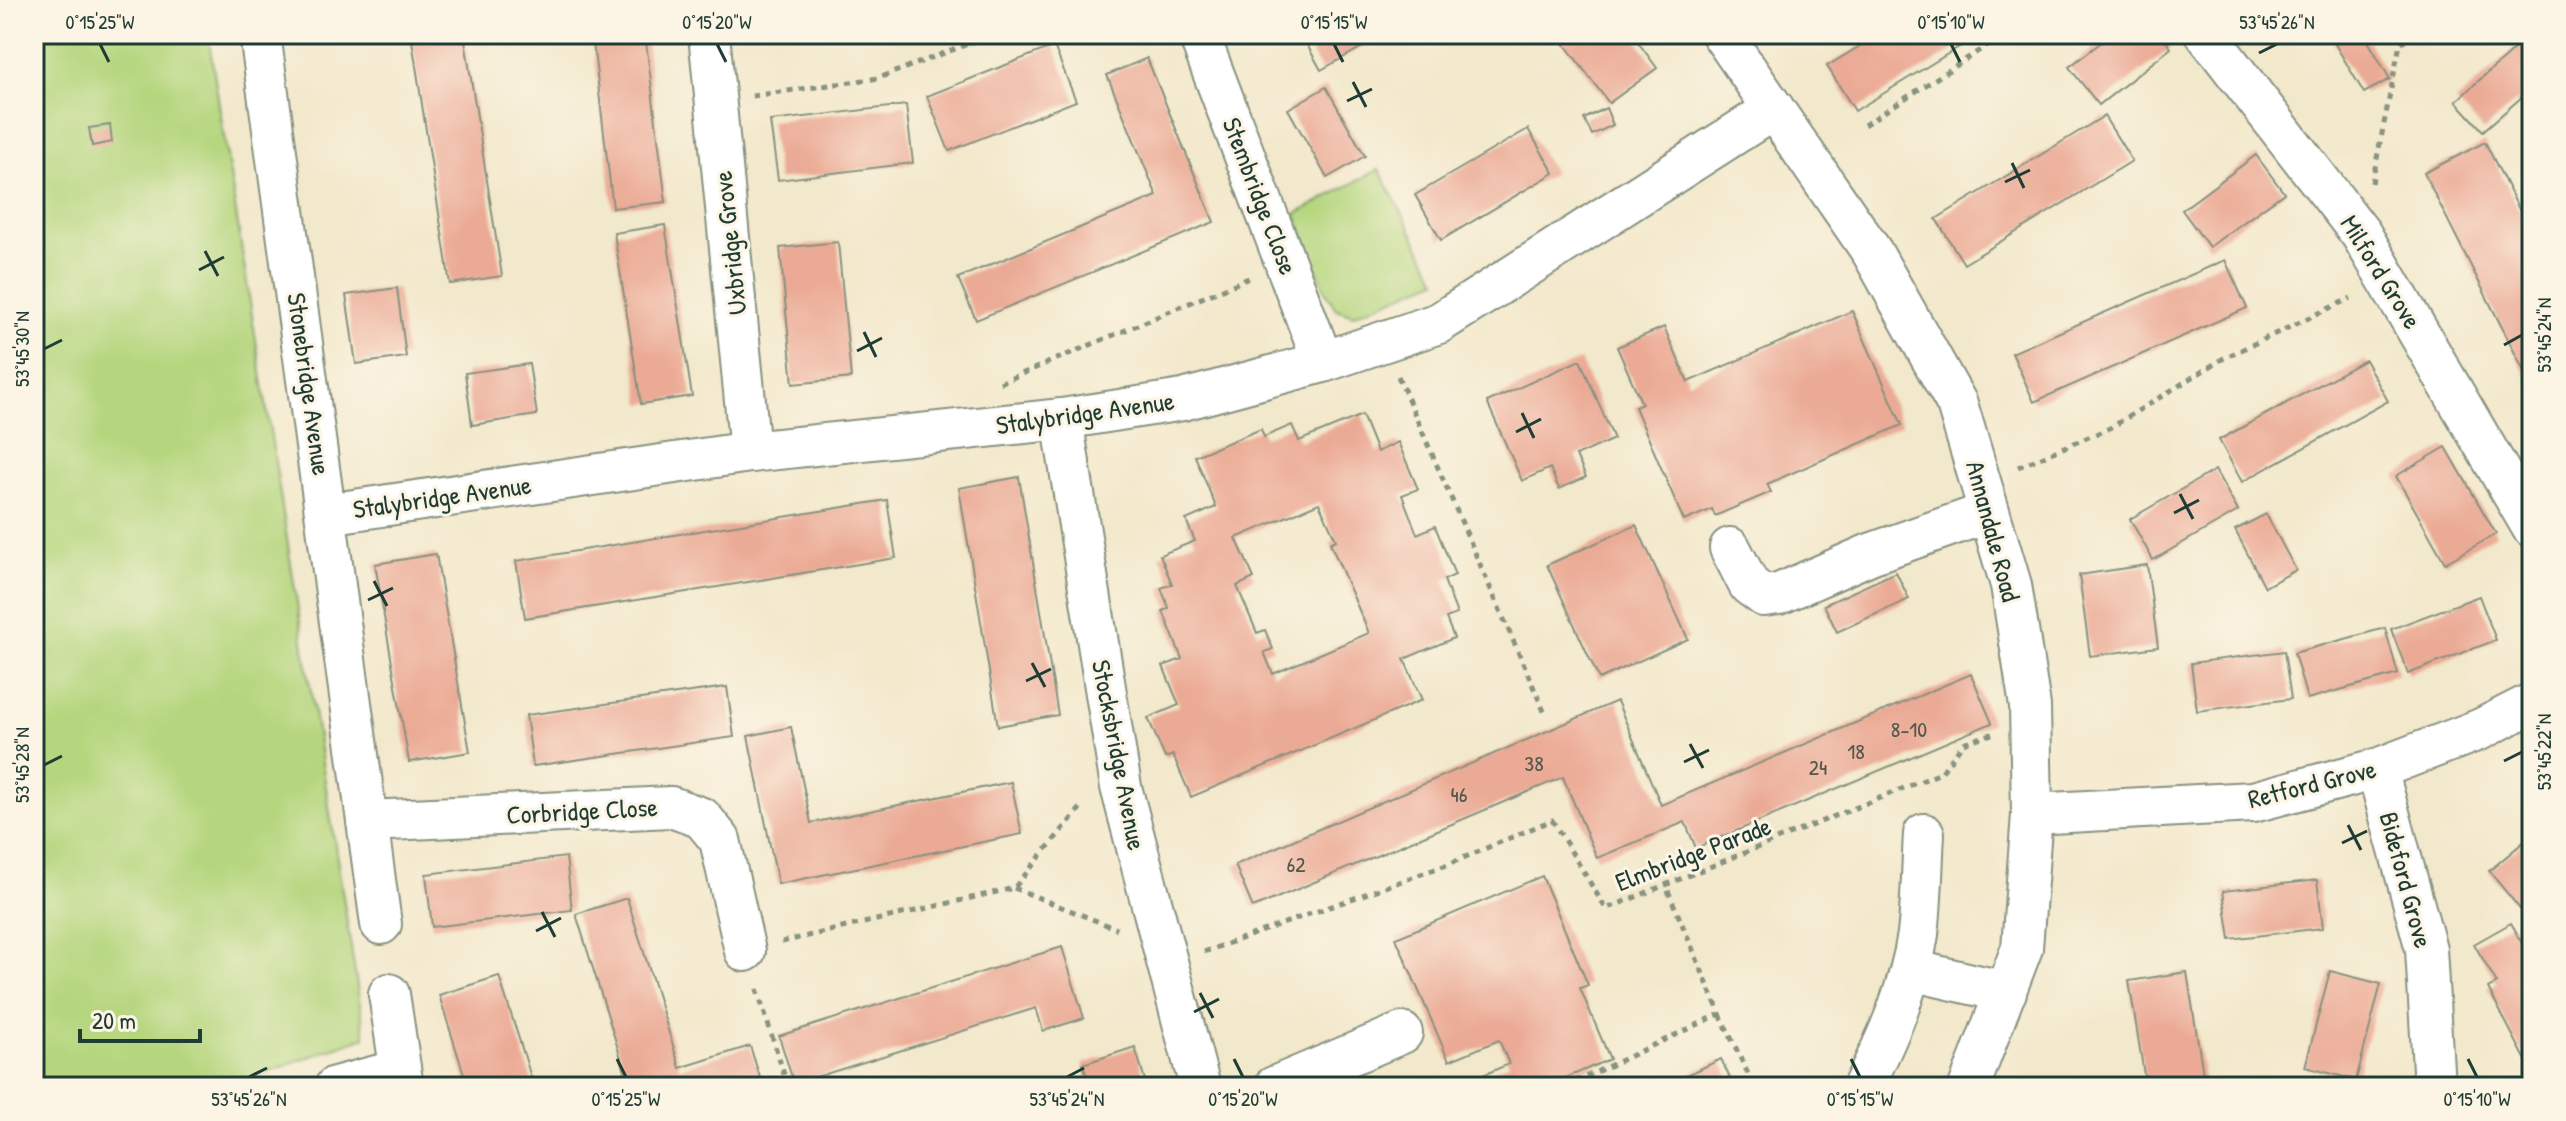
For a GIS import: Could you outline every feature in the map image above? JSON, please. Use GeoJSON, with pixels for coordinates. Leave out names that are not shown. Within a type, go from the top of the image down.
{"type":"FeatureCollection","features":[{"type":"Feature","properties":{"kind":"street","name":"Stonebridge Avenue"},"geometry":{"type":"LineString","coordinates":[[260,34],[381,924]]}},
{"type":"Feature","properties":{"kind":"street","name":"Uxbridge Grove"},"geometry":{"type":"LineString","coordinates":[[709,34],[750,452]]}},
{"type":"Feature","properties":{"kind":"street","name":"Stembridge Close"},"geometry":{"type":"LineString","coordinates":[[1206,34],[1200,38],[1323,362]]}},
{"type":"Feature","properties":{"kind":"street","name":"Annandale Road"},"geometry":{"type":"LineString","coordinates":[[1722,34],[1872,252],[1957,404],[2011,585],[2030,706],[2032,814],[2022,948],[1969,1087]]}},
{"type":"Feature","properties":{"kind":"street","name":"Milford Grove"},"geometry":{"type":"LineString","coordinates":[[2206,34],[2354,224],[2532,527]]}},
{"type":"Feature","properties":{"kind":"street","name":"Stalybridge Avenue"},"geometry":{"type":"LineString","coordinates":[[327,514],[750,452],[1062,419],[1183,400],[1323,362],[1439,323],[1774,109]]}},
{"type":"Feature","properties":{"kind":"street","name":"Stocksbridge Avenue"},"geometry":{"type":"LineString","coordinates":[[1062,419],[1121,787],[1200,1087]]}},
{"type":"Feature","properties":{"kind":"street"},"geometry":{"type":"LineString","coordinates":[[1730,548],[1749,585],[1764,596],[1779,594],[1870,554],[1984,495]]}},
{"type":"Feature","properties":{"kind":"street","name":"Retford Grove"},"geometry":{"type":"LineString","coordinates":[[2032,814],[2253,802],[2377,769],[2481,729],[2532,703]]}},
{"type":"Feature","properties":{"kind":"street","name":"Bideford Grove"},"geometry":{"type":"LineString","coordinates":[[2377,769],[2426,949],[2434,1087]]}},
{"type":"Feature","properties":{"kind":"street","name":"Corbridge Close"},"geometry":{"type":"LineString","coordinates":[[367,821],[671,807],[702,818],[720,840],[745,951]]}},
{"type":"Feature","properties":{"kind":"street"},"geometry":{"type":"LineString","coordinates":[[1863,1087],[1905,991],[1911,970],[1918,934],[1924,834]]}},
{"type":"Feature","properties":{"kind":"street"},"geometry":{"type":"LineString","coordinates":[[1911,970],[2006,992]]}},
{"type":"Feature","properties":{"kind":"street"},"geometry":{"type":"LineString","coordinates":[[335,1087],[401,1078],[389,994]]}},
{"type":"Feature","properties":{"kind":"street"},"geometry":{"type":"LineString","coordinates":[[1274,1087],[1402,1033]]}},
{"type":"Feature","properties":{"kind":"path"},"geometry":{"type":"LineString","coordinates":[[79,34],[80,40],[105,34]]}},
{"type":"Feature","properties":{"kind":"path"},"geometry":{"type":"LineString","coordinates":[[969,34],[969,45]]}},
{"type":"Feature","properties":{"kind":"path"},"geometry":{"type":"LineString","coordinates":[[716,98],[879,78],[994,34]]}},
{"type":"Feature","properties":{"kind":"path"},"geometry":{"type":"LineString","coordinates":[[1864,125],[2005,34]]}},
{"type":"Feature","properties":{"kind":"path"},"geometry":{"type":"LineString","coordinates":[[2354,224],[2370,192],[2400,44],[2412,34]]}},
{"type":"Feature","properties":{"kind":"path"},"geometry":{"type":"LineString","coordinates":[[979,427],[982,398],[1002,382],[1286,263]]}},
{"type":"Feature","properties":{"kind":"path"},"geometry":{"type":"LineString","coordinates":[[1984,495],[2033,462],[2110,428],[2224,358],[2388,279]]}},
{"type":"Feature","properties":{"kind":"path"},"geometry":{"type":"LineString","coordinates":[[1383,342],[1546,716]]}},
{"type":"Feature","properties":{"kind":"path","name":"Elmbridge Parade"},"geometry":{"type":"LineString","coordinates":[[1166,966],[1449,864],[1552,820],[1606,909],[1941,773],[1963,743],[1991,736],[2004,717],[2030,706]]}},
{"type":"Feature","properties":{"kind":"path"},"geometry":{"type":"LineString","coordinates":[[1014,888],[1090,797],[1121,787]]}},
{"type":"Feature","properties":{"kind":"path"},"geometry":{"type":"LineString","coordinates":[[1666,886],[1754,1087]]}},
{"type":"Feature","properties":{"kind":"path"},"geometry":{"type":"LineString","coordinates":[[788,1087],[745,951],[1014,888],[1126,932],[1155,924]]}},
{"type":"Feature","properties":{"kind":"path"},"geometry":{"type":"LineString","coordinates":[[1564,1087],[1720,1014]]}},
{"type":"Feature","properties":{"kind":"green space"},"geometry":{"type":"Polygon","coordinates":[[[34,34],[208,34],[365,1037],[225,1087],[34,1087],[34,34]]]}},
{"type":"Feature","properties":{"kind":"green space"},"geometry":{"type":"Polygon","coordinates":[[[1379,169],[1437,280],[1353,315],[1336,309],[1326,293],[1296,214],[1379,169]]]}},
{"type":"Feature","properties":{"kind":"building"},"geometry":{"type":"Polygon","coordinates":[[[411,34],[464,34],[502,276],[450,284],[411,34]]]}},
{"type":"Feature","properties":{"kind":"building"},"geometry":{"type":"Polygon","coordinates":[[[592,34],[645,34],[666,202],[613,208],[592,34]]]}},
{"type":"Feature","properties":{"kind":"building"},"geometry":{"type":"Polygon","coordinates":[[[1301,34],[1370,34],[1373,41],[1321,70],[1301,34]]]}},
{"type":"Feature","properties":{"kind":"building"},"geometry":{"type":"Polygon","coordinates":[[[1557,34],[1632,34],[1657,68],[1609,103],[1557,34]]]}},
{"type":"Feature","properties":{"kind":"building"},"geometry":{"type":"Polygon","coordinates":[[[1880,34],[1980,34],[1855,111],[1827,66],[1880,34]]]}},
{"type":"Feature","properties":{"kind":"building"},"geometry":{"type":"Polygon","coordinates":[[[2112,34],[2160,34],[2171,48],[2099,105],[2069,67],[2112,34]]]}},
{"type":"Feature","properties":{"kind":"building"},"geometry":{"type":"Polygon","coordinates":[[[2329,34],[2364,34],[2390,79],[2364,93],[2329,34]]]}},
{"type":"Feature","properties":{"kind":"building"},"geometry":{"type":"Polygon","coordinates":[[[2524,40],[2532,50],[2532,88],[2483,131],[2456,101],[2524,40]]]}},
{"type":"Feature","properties":{"kind":"building"},"geometry":{"type":"Polygon","coordinates":[[[1054,46],[1076,101],[949,151],[927,96],[1054,46]]]}},
{"type":"Feature","properties":{"kind":"building"},"geometry":{"type":"Polygon","coordinates":[[[1147,58],[1214,222],[976,320],[958,278],[1157,196],[1107,75],[1147,58]]]}},
{"type":"Feature","properties":{"kind":"building"},"geometry":{"type":"Polygon","coordinates":[[[1326,87],[1365,156],[1327,178],[1288,109],[1326,87]]]}},
{"type":"Feature","properties":{"kind":"building"},"geometry":{"type":"Polygon","coordinates":[[[906,105],[913,163],[778,180],[770,121],[906,105]]]}},
{"type":"Feature","properties":{"kind":"building"},"geometry":{"type":"Polygon","coordinates":[[[1606,108],[1613,125],[1592,135],[1584,119],[1606,108]]]}},
{"type":"Feature","properties":{"kind":"building"},"geometry":{"type":"Polygon","coordinates":[[[2104,116],[2132,161],[1964,264],[1936,219],[2104,116]]]}},
{"type":"Feature","properties":{"kind":"building"},"geometry":{"type":"Polygon","coordinates":[[[110,125],[112,142],[92,146],[89,128],[110,125]]]}},
{"type":"Feature","properties":{"kind":"building"},"geometry":{"type":"Polygon","coordinates":[[[1528,129],[1554,173],[1441,240],[1415,195],[1528,129]]]}},
{"type":"Feature","properties":{"kind":"building"},"geometry":{"type":"Polygon","coordinates":[[[2485,142],[2532,235],[2532,387],[2424,173],[2485,142]]]}},
{"type":"Feature","properties":{"kind":"building"},"geometry":{"type":"Polygon","coordinates":[[[2256,155],[2284,193],[2209,247],[2182,210],[2256,155]]]}},
{"type":"Feature","properties":{"kind":"building"},"geometry":{"type":"Polygon","coordinates":[[[665,225],[692,396],[641,404],[614,233],[665,225]]]}},
{"type":"Feature","properties":{"kind":"building"},"geometry":{"type":"Polygon","coordinates":[[[838,242],[851,378],[793,384],[780,248],[838,242]]]}},
{"type":"Feature","properties":{"kind":"building"},"geometry":{"type":"Polygon","coordinates":[[[2225,260],[2247,308],[2034,402],[2012,353],[2225,260]]]}},
{"type":"Feature","properties":{"kind":"building"},"geometry":{"type":"Polygon","coordinates":[[[397,288],[406,357],[356,364],[346,295],[397,288]]]}},
{"type":"Feature","properties":{"kind":"building"},"geometry":{"type":"Polygon","coordinates":[[[1852,311],[1902,425],[1767,484],[1771,492],[1715,516],[1712,509],[1684,521],[1635,407],[1642,404],[1617,347],[1664,327],[1688,382],[1852,311]]]}},
{"type":"Feature","properties":{"kind":"building"},"geometry":{"type":"Polygon","coordinates":[[[1580,360],[1614,439],[1576,456],[1586,477],[1559,489],[1550,468],[1522,481],[1487,402],[1580,360]]]}},
{"type":"Feature","properties":{"kind":"building"},"geometry":{"type":"Polygon","coordinates":[[[2365,360],[2388,401],[2242,482],[2219,440],[2365,360]]]}},
{"type":"Feature","properties":{"kind":"building"},"geometry":{"type":"Polygon","coordinates":[[[529,364],[537,415],[472,425],[465,373],[529,364]]]}},
{"type":"Feature","properties":{"kind":"building"},"geometry":{"type":"Polygon","coordinates":[[[1362,415],[1377,452],[1398,442],[1418,489],[1402,495],[1417,534],[1435,526],[1455,575],[1444,580],[1457,614],[1446,618],[1454,638],[1404,659],[1422,700],[1191,797],[1173,755],[1165,758],[1148,718],[1179,705],[1163,666],[1182,659],[1163,611],[1169,608],[1161,588],[1172,584],[1160,555],[1195,541],[1186,520],[1216,507],[1195,456],[1261,429],[1264,437],[1292,425],[1299,441],[1362,415]],[[1319,503],[1236,538],[1254,578],[1237,586],[1257,633],[1265,630],[1273,649],[1264,652],[1273,674],[1369,633],[1330,543],[1336,540],[1319,503]]]}},
{"type":"Feature","properties":{"kind":"building"},"geometry":{"type":"Polygon","coordinates":[[[2446,447],[2496,534],[2445,563],[2396,476],[2446,447]]]}},
{"type":"Feature","properties":{"kind":"building"},"geometry":{"type":"Polygon","coordinates":[[[2215,470],[2238,511],[2153,560],[2130,519],[2215,470]]]}},
{"type":"Feature","properties":{"kind":"building"},"geometry":{"type":"Polygon","coordinates":[[[1019,477],[1058,715],[998,726],[959,488],[1019,477]]]}},
{"type":"Feature","properties":{"kind":"building"},"geometry":{"type":"Polygon","coordinates":[[[887,500],[896,558],[525,618],[516,561],[887,500]]]}},
{"type":"Feature","properties":{"kind":"building"},"geometry":{"type":"Polygon","coordinates":[[[2266,514],[2296,570],[2265,587],[2235,530],[2266,514]]]}},
{"type":"Feature","properties":{"kind":"building"},"geometry":{"type":"Polygon","coordinates":[[[1636,525],[1688,639],[1599,679],[1547,565],[1636,525]]]}},
{"type":"Feature","properties":{"kind":"building"},"geometry":{"type":"Polygon","coordinates":[[[436,554],[470,752],[409,762],[375,564],[436,554]]]}},
{"type":"Feature","properties":{"kind":"building"},"geometry":{"type":"Polygon","coordinates":[[[2147,565],[2158,647],[2090,656],[2079,575],[2147,565]]]}},
{"type":"Feature","properties":{"kind":"building"},"geometry":{"type":"Polygon","coordinates":[[[1896,572],[1909,599],[1837,632],[1824,605],[1896,572]]]}},
{"type":"Feature","properties":{"kind":"building"},"geometry":{"type":"Polygon","coordinates":[[[2479,596],[2496,640],[2408,674],[2391,629],[2479,596]]]}},
{"type":"Feature","properties":{"kind":"building"},"geometry":{"type":"Polygon","coordinates":[[[2385,628],[2398,674],[2307,699],[2294,653],[2385,628]]]}},
{"type":"Feature","properties":{"kind":"building"},"geometry":{"type":"Polygon","coordinates":[[[2284,651],[2291,699],[2197,711],[2191,663],[2284,651]]]}},
{"type":"Feature","properties":{"kind":"building"},"geometry":{"type":"Polygon","coordinates":[[[1971,674],[1992,723],[1696,848],[1685,822],[1597,858],[1563,777],[1253,908],[1235,865],[1617,701],[1661,805],[1971,674]]]}},
{"type":"Feature","properties":{"kind":"building"},"geometry":{"type":"Polygon","coordinates":[[[727,687],[734,737],[533,766],[526,715],[727,687]]]}},
{"type":"Feature","properties":{"kind":"building"},"geometry":{"type":"Polygon","coordinates":[[[791,727],[811,823],[1011,782],[1022,834],[778,884],[748,736],[791,727]]]}},
{"type":"Feature","properties":{"kind":"building"},"geometry":{"type":"Polygon","coordinates":[[[2532,835],[2532,899],[2520,909],[2489,871],[2532,835]]]}},
{"type":"Feature","properties":{"kind":"building"},"geometry":{"type":"Polygon","coordinates":[[[566,857],[572,910],[432,927],[426,874],[566,857]]]}},
{"type":"Feature","properties":{"kind":"building"},"geometry":{"type":"Polygon","coordinates":[[[1542,876],[1588,985],[1580,988],[1610,1059],[1545,1087],[1455,1087],[1509,1064],[1499,1040],[1449,1061],[1396,938],[1542,876]]]}},
{"type":"Feature","properties":{"kind":"building"},"geometry":{"type":"Polygon","coordinates":[[[2317,880],[2323,928],[2230,939],[2223,891],[2317,880]]]}},
{"type":"Feature","properties":{"kind":"building"},"geometry":{"type":"Polygon","coordinates":[[[627,898],[680,1068],[750,1046],[763,1087],[630,1087],[576,914],[627,898]]]}},
{"type":"Feature","properties":{"kind":"building"},"geometry":{"type":"Polygon","coordinates":[[[2511,923],[2532,959],[2532,1072],[2488,988],[2497,983],[2474,944],[2511,923]]]}},
{"type":"Feature","properties":{"kind":"building"},"geometry":{"type":"Polygon","coordinates":[[[1062,947],[1084,1018],[1043,1031],[1036,1008],[794,1084],[779,1036],[1062,947]]]}},
{"type":"Feature","properties":{"kind":"building"},"geometry":{"type":"Polygon","coordinates":[[[2330,971],[2381,984],[2356,1080],[2305,1067],[2330,971]]]}},
{"type":"Feature","properties":{"kind":"building"},"geometry":{"type":"Polygon","coordinates":[[[2187,972],[2205,1087],[2146,1087],[2129,981],[2187,972]]]}},
{"type":"Feature","properties":{"kind":"building"},"geometry":{"type":"Polygon","coordinates":[[[499,976],[534,1087],[468,1087],[439,995],[499,976]]]}},
{"type":"Feature","properties":{"kind":"building"},"geometry":{"type":"Polygon","coordinates":[[[1135,1047],[1147,1087],[1090,1087],[1083,1064],[1135,1047]]]}},
{"type":"Feature","properties":{"kind":"building"},"geometry":{"type":"Polygon","coordinates":[[[1721,1059],[1734,1087],[1662,1087],[1721,1059]]]}}]}
